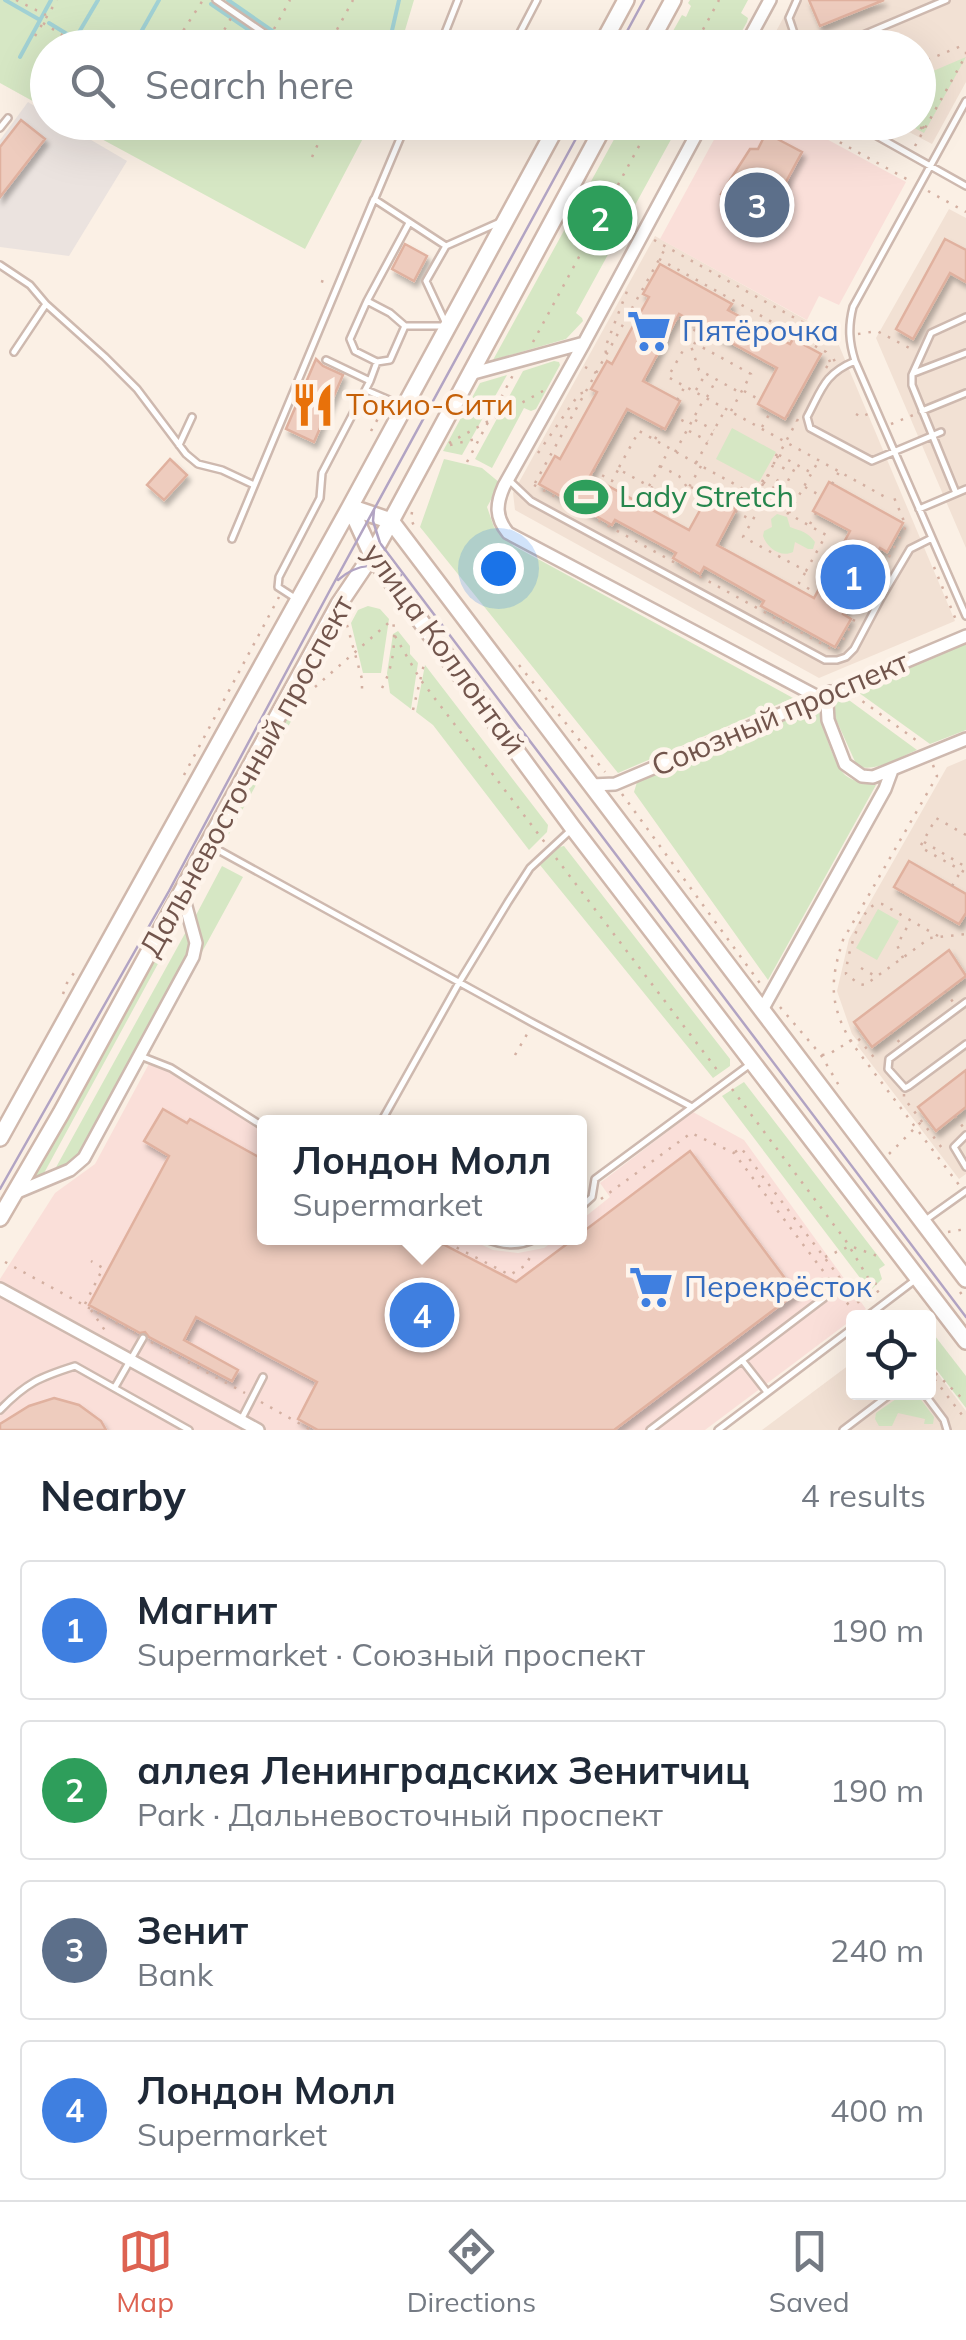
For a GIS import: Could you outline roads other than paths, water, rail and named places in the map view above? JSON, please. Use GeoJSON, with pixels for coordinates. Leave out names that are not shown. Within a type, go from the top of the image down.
{"type":"FeatureCollection","features":[{"type":"Feature","properties":{"kind":"main road"},"geometry":{"type":"LineString","coordinates":[[610,30],[626,0]]}},
{"type":"Feature","properties":{"kind":"main road"},"geometry":{"type":"LineString","coordinates":[[657,30],[673,0]]}},
{"type":"Feature","properties":{"kind":"main road","name":"Дальневосточный проспект"},"geometry":{"type":"LineString","coordinates":[[0,1138],[350,507],[396,403],[447,326],[549,140]]}},
{"type":"Feature","properties":{"kind":"main road","name":"Дальневосточный проспект"},"geometry":{"type":"LineString","coordinates":[[0,1218],[339,604],[372,556],[596,140]]}},
{"type":"Feature","properties":{"kind":"main road","name":"улица Коллонтай"},"geometry":{"type":"LineString","coordinates":[[350,507],[391,521],[592,785],[766,1003],[966,1279]]}},
{"type":"Feature","properties":{"kind":"main road","name":"улица Коллонтай"},"geometry":{"type":"LineString","coordinates":[[350,507],[372,556],[574,828],[966,1341]]}},
{"type":"Feature","properties":{"kind":"street"},"geometry":{"type":"LineString","coordinates":[[754,30],[770,0]]}},
{"type":"Feature","properties":{"kind":"street"},"geometry":{"type":"LineString","coordinates":[[693,140],[508,479],[497,506],[502,525],[508,533],[824,694],[828,720],[846,764],[862,776],[873,777],[966,740]]}},
{"type":"Feature","properties":{"kind":"street"},"geometry":{"type":"LineString","coordinates":[[470,374],[584,343]]}},
{"type":"Feature","properties":{"kind":"street","name":"Союзный проспект"},"geometry":{"type":"LineString","coordinates":[[592,785],[615,784],[966,636]]}},
{"type":"Feature","properties":{"kind":"street"},"geometry":{"type":"LineString","coordinates":[[766,1003],[886,788],[892,770]]}},
{"type":"Feature","properties":{"kind":"street"},"geometry":{"type":"LineString","coordinates":[[15,1193],[78,1165],[140,1056],[196,950],[182,892]]}},
{"type":"Feature","properties":{"kind":"street"},"geometry":{"type":"LineString","coordinates":[[0,1289],[258,1430]]}},
{"type":"Feature","properties":{"kind":"lane"},"geometry":{"type":"LineString","coordinates":[[216,0],[260,30]]}},
{"type":"Feature","properties":{"kind":"lane"},"geometry":{"type":"LineString","coordinates":[[446,30],[458,0]]}},
{"type":"Feature","properties":{"kind":"lane"},"geometry":{"type":"LineString","coordinates":[[521,30],[537,0]]}},
{"type":"Feature","properties":{"kind":"lane"},"geometry":{"type":"LineString","coordinates":[[794,30],[790,18],[798,0]]}},
{"type":"Feature","properties":{"kind":"lane"},"geometry":{"type":"LineString","coordinates":[[874,30],[946,0]]}},
{"type":"Feature","properties":{"kind":"lane"},"geometry":{"type":"LineString","coordinates":[[966,100],[853,308],[849,323],[852,362],[966,616]]}},
{"type":"Feature","properties":{"kind":"lane"},"geometry":{"type":"LineString","coordinates":[[0,128],[8,118]]}},
{"type":"Feature","properties":{"kind":"lane"},"geometry":{"type":"LineString","coordinates":[[232,539],[399,140]]}},
{"type":"Feature","properties":{"kind":"lane"},"geometry":{"type":"LineString","coordinates":[[885,140],[966,186]]}},
{"type":"Feature","properties":{"kind":"lane"},"geometry":{"type":"LineString","coordinates":[[374,199],[446,246]]}},
{"type":"Feature","properties":{"kind":"lane"},"geometry":{"type":"LineString","coordinates":[[367,302],[406,326],[447,326],[426,282],[446,246],[506,218]]}},
{"type":"Feature","properties":{"kind":"lane"},"geometry":{"type":"LineString","coordinates":[[406,326],[390,360],[378,362],[355,351],[350,339],[409,222]]}},
{"type":"Feature","properties":{"kind":"lane"},"geometry":{"type":"LineString","coordinates":[[0,265],[30,285],[105,356],[198,464],[254,485]]}},
{"type":"Feature","properties":{"kind":"lane"},"geometry":{"type":"LineString","coordinates":[[14,352],[46,304]]}},
{"type":"Feature","properties":{"kind":"lane"},"geometry":{"type":"LineString","coordinates":[[956,494],[912,384],[912,374],[931,333],[966,317]]}},
{"type":"Feature","properties":{"kind":"lane"},"geometry":{"type":"LineString","coordinates":[[912,374],[966,352]]}},
{"type":"Feature","properties":{"kind":"lane"},"geometry":{"type":"LineString","coordinates":[[326,360],[370,381]]}},
{"type":"Feature","properties":{"kind":"lane"},"geometry":{"type":"LineString","coordinates":[[298,600],[278,588],[279,577],[320,498],[322,473],[378,362]]}},
{"type":"Feature","properties":{"kind":"lane"},"geometry":{"type":"LineString","coordinates":[[852,362],[838,368],[828,379],[807,417],[810,428],[876,461],[941,432]]}},
{"type":"Feature","properties":{"kind":"lane"},"geometry":{"type":"LineString","coordinates":[[366,390],[396,403]]}},
{"type":"Feature","properties":{"kind":"lane"},"geometry":{"type":"LineString","coordinates":[[922,411],[966,394]]}},
{"type":"Feature","properties":{"kind":"lane"},"geometry":{"type":"LineString","coordinates":[[179,445],[192,417]]}},
{"type":"Feature","properties":{"kind":"lane"},"geometry":{"type":"LineString","coordinates":[[508,479],[530,501],[825,660],[846,657],[854,649],[902,560],[910,549],[932,538]]}},
{"type":"Feature","properties":{"kind":"lane"},"geometry":{"type":"LineString","coordinates":[[920,509],[966,489]]}},
{"type":"Feature","properties":{"kind":"lane"},"geometry":{"type":"LineString","coordinates":[[385,1115],[460,981],[528,872],[574,828]]}},
{"type":"Feature","properties":{"kind":"lane"},"geometry":{"type":"LineString","coordinates":[[208,844],[692,1107]]}},
{"type":"Feature","properties":{"kind":"lane"},"geometry":{"type":"LineString","coordinates":[[966,1002],[904,1048],[887,1064],[888,1069],[904,1088],[966,1044]]}},
{"type":"Feature","properties":{"kind":"lane"},"geometry":{"type":"LineString","coordinates":[[140,1056],[170,1068],[257,1123]]}},
{"type":"Feature","properties":{"kind":"lane"},"geometry":{"type":"LineString","coordinates":[[587,1202],[592,1198],[595,1179],[753,1062]]}},
{"type":"Feature","properties":{"kind":"lane"},"geometry":{"type":"LineString","coordinates":[[965,1164],[954,1147],[966,1133]]}},
{"type":"Feature","properties":{"kind":"lane"},"geometry":{"type":"LineString","coordinates":[[923,1222],[965,1191]]}},
{"type":"Feature","properties":{"kind":"lane"},"geometry":{"type":"LineString","coordinates":[[875,1310],[918,1278]]}},
{"type":"Feature","properties":{"kind":"lane"},"geometry":{"type":"LineString","coordinates":[[650,1430],[824,1298]]}},
{"type":"Feature","properties":{"kind":"lane"},"geometry":{"type":"LineString","coordinates":[[718,1430],[846,1332]]}},
{"type":"Feature","properties":{"kind":"lane"},"geometry":{"type":"LineString","coordinates":[[114,1388],[143,1338]]}},
{"type":"Feature","properties":{"kind":"lane"},"geometry":{"type":"LineString","coordinates":[[742,1360],[767,1392]]}},
{"type":"Feature","properties":{"kind":"lane"},"geometry":{"type":"LineString","coordinates":[[0,1410],[22,1388],[42,1376],[75,1366],[190,1430]]}},
{"type":"Feature","properties":{"kind":"lane"},"geometry":{"type":"LineString","coordinates":[[240,1420],[263,1377]]}},
{"type":"Feature","properties":{"kind":"lane"},"geometry":{"type":"LineString","coordinates":[[842,1430],[882,1400]]}},
{"type":"Feature","properties":{"kind":"lane"},"geometry":{"type":"LineString","coordinates":[[929,1400],[947,1430]]}},
{"type":"Feature","properties":{"kind":"waterway"},"geometry":{"type":"LineString","coordinates":[[5,0],[40,20]]}},
{"type":"Feature","properties":{"kind":"waterway"},"geometry":{"type":"LineString","coordinates":[[35,30],[51,0]]}},
{"type":"Feature","properties":{"kind":"waterway"},"geometry":{"type":"LineString","coordinates":[[80,30],[98,0]]}},
{"type":"Feature","properties":{"kind":"waterway"},"geometry":{"type":"LineString","coordinates":[[142,30],[159,0]]}},
{"type":"Feature","properties":{"kind":"waterway"},"geometry":{"type":"LineString","coordinates":[[228,0],[271,30]]}},
{"type":"Feature","properties":{"kind":"waterway"},"geometry":{"type":"LineString","coordinates":[[392,30],[399,0]]}},
{"type":"Feature","properties":{"kind":"waterway"},"geometry":{"type":"LineString","coordinates":[[211,4],[249,30]]}},
{"type":"Feature","properties":{"kind":"waterway"},"geometry":{"type":"LineString","coordinates":[[49,23],[60,30]]}},
{"type":"Feature","properties":{"kind":"waterway"},"geometry":{"type":"LineString","coordinates":[[20,57],[30,39]]}},
{"type":"Feature","properties":{"kind":"tram line"},"geometry":{"type":"LineString","coordinates":[[628,30],[644,0]]}},
{"type":"Feature","properties":{"kind":"tram line"},"geometry":{"type":"LineString","coordinates":[[0,1189],[169,891],[575,140]]}},
{"type":"Feature","properties":{"kind":"tram line"},"geometry":{"type":"LineString","coordinates":[[374,510],[380,543],[966,1317]]}},
{"type":"Feature","properties":{"kind":"tram line"},"geometry":{"type":"LineString","coordinates":[[338,580],[369,566],[385,567],[401,575]]}},
{"type":"Feature","properties":{"kind":"place","name":"Зенит"},"geometry":{"type":"Point","coordinates":[757,205]}},
{"type":"Feature","properties":{"kind":"place","name":"аллея Ленинградских Зенитчиц"},"geometry":{"type":"Point","coordinates":[600,218]}},
{"type":"Feature","properties":{"kind":"place","name":"Пятёрочка"},"geometry":{"type":"Point","coordinates":[649,331]}},
{"type":"Feature","properties":{"kind":"place","name":"Токио-Сити"},"geometry":{"type":"Point","coordinates":[313,405]}},
{"type":"Feature","properties":{"kind":"place","name":"Lady Stretch"},"geometry":{"type":"Point","coordinates":[586,497]}},
{"type":"Feature","properties":{"kind":"place","name":"Магнит"},"geometry":{"type":"Point","coordinates":[853,577]}},
{"type":"Feature","properties":{"kind":"place","name":"Перекрёсток"},"geometry":{"type":"Point","coordinates":[651,1287]}},
{"type":"Feature","properties":{"kind":"place","name":"Лондон Молл"},"geometry":{"type":"Point","coordinates":[422,1315]}}]}
